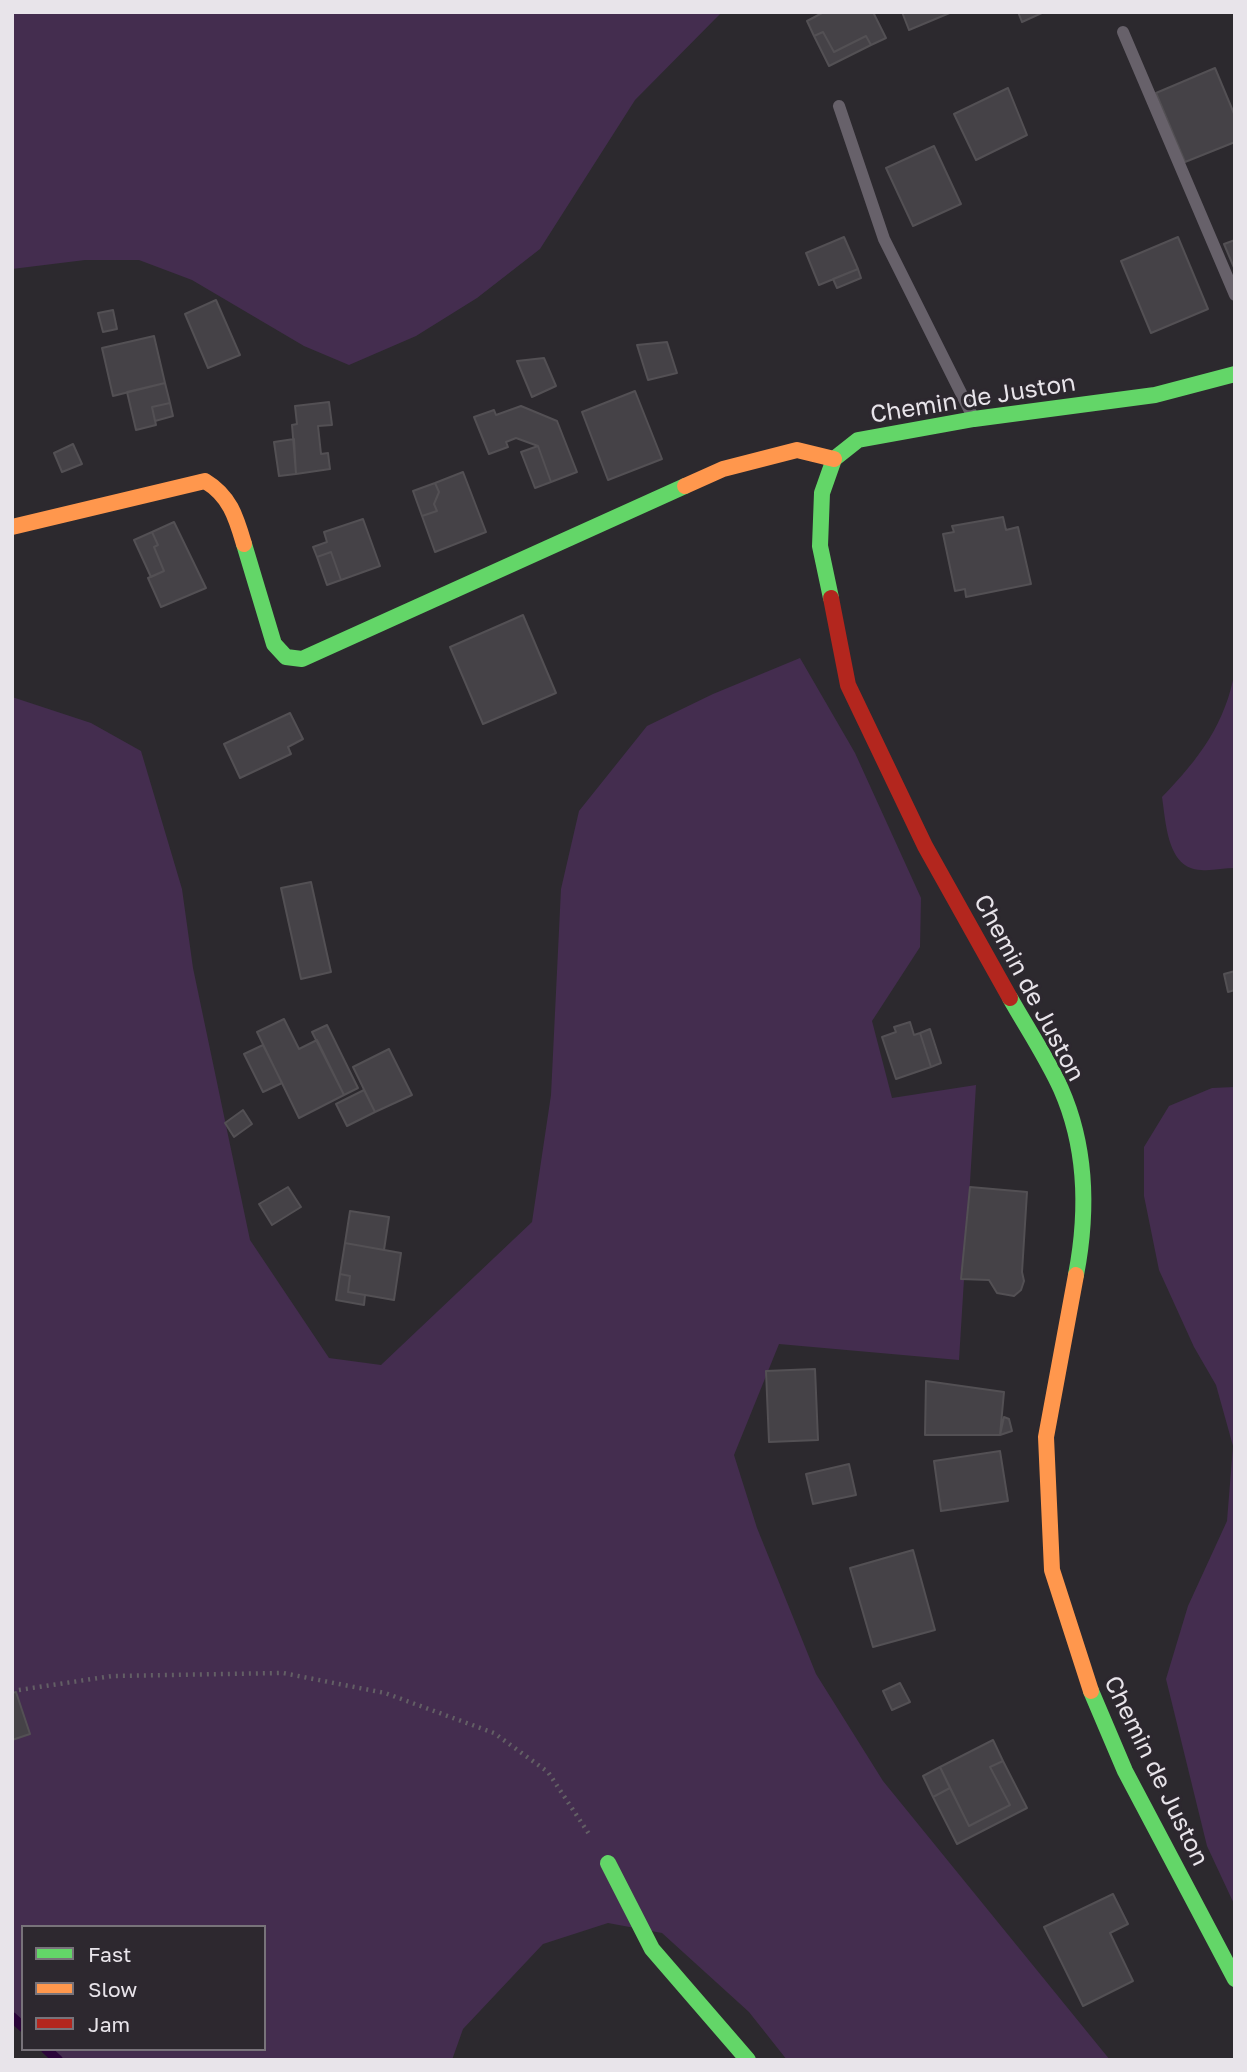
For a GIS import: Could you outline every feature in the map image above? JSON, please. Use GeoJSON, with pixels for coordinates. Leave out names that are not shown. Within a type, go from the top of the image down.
{"type":"FeatureCollection","features":[{"type":"Feature","properties":{"kind":"street","name":"Chemin de Juston"},"geometry":{"type":"LineString","coordinates":[[1235,374],[1155,395],[974,419],[858,440],[834,458],[822,493],[820,546],[848,684],[925,846],[1061,1089],[1082,1158],[1085,1229],[1046,1437],[1052,1570],[1085,1677],[1125,1771],[1235,1979]]}},
{"type":"Feature","properties":{"kind":"street"},"geometry":{"type":"LineString","coordinates":[[12,527],[205,481],[220,490],[234,511],[274,644],[286,657],[302,659],[723,469],[797,450],[834,458]]}},
{"type":"Feature","properties":{"kind":"street"},"geometry":{"type":"LineString","coordinates":[[608,1863],[652,1949],[748,2060]]}},
{"type":"Feature","properties":{"kind":"lane"},"geometry":{"type":"LineString","coordinates":[[1122,32],[1235,295]]}},
{"type":"Feature","properties":{"kind":"lane"},"geometry":{"type":"LineString","coordinates":[[839,106],[884,239],[974,419]]}},
{"type":"Feature","properties":{"kind":"path"},"geometry":{"type":"LineString","coordinates":[[12,1691],[113,1676],[283,1673],[385,1693],[494,1733],[548,1772],[608,1863]]}},
{"type":"Feature","properties":{"kind":"shaded area"},"geometry":{"type":"Polygon","coordinates":[[[12,12],[722,12],[635,100],[540,249],[477,298],[416,336],[349,365],[304,346],[192,280],[139,260],[85,260],[12,269],[12,12]]]}},
{"type":"Feature","properties":{"kind":"shaded area"},"geometry":{"type":"Polygon","coordinates":[[[800,658],[855,753],[921,898],[920,947],[872,1021],[892,1098],[976,1085],[959,1360],[779,1344],[734,1455],[757,1528],[816,1674],[883,1781],[1110,2060],[787,2060],[749,2012],[662,1933],[608,1923],[543,1944],[463,2029],[452,2060],[61,2060],[50,2051],[266,2051],[266,1925],[21,1925],[21,2028],[12,2021],[12,697],[91,723],[141,751],[182,889],[193,968],[250,1240],[329,1358],[381,1365],[532,1222],[551,1095],[561,889],[579,811],[647,726],[713,694],[800,658]]]}},
{"type":"Feature","properties":{"kind":"shaded area"},"geometry":{"type":"Polygon","coordinates":[[[1235,670],[1235,868],[1190,868],[1181,862],[1170,842],[1162,797],[1188,769],[1209,739],[1225,707],[1235,670]]]}},
{"type":"Feature","properties":{"kind":"shaded area"},"geometry":{"type":"Polygon","coordinates":[[[1235,1087],[1235,1906],[1207,1846],[1166,1679],[1188,1606],[1227,1521],[1233,1446],[1216,1385],[1194,1347],[1159,1270],[1144,1196],[1144,1147],[1169,1106],[1212,1088],[1235,1087]]]}},
{"type":"Feature","properties":{"kind":"building"},"geometry":{"type":"Polygon","coordinates":[[[824,12],[873,12],[886,38],[871,45],[866,36],[834,52],[823,32],[814,36],[807,21],[824,12]]]}},
{"type":"Feature","properties":{"kind":"building"},"geometry":{"type":"Polygon","coordinates":[[[902,12],[952,12],[909,30],[902,12]]]}},
{"type":"Feature","properties":{"kind":"building"},"geometry":{"type":"Polygon","coordinates":[[[1018,12],[1044,12],[1022,22],[1018,12]]]}},
{"type":"Feature","properties":{"kind":"building"},"geometry":{"type":"Polygon","coordinates":[[[823,32],[834,52],[866,36],[871,45],[829,66],[814,36],[823,32]]]}},
{"type":"Feature","properties":{"kind":"building"},"geometry":{"type":"Polygon","coordinates":[[[1215,68],[1235,116],[1235,142],[1185,162],[1156,93],[1215,68]]]}},
{"type":"Feature","properties":{"kind":"building"},"geometry":{"type":"Polygon","coordinates":[[[1008,88],[1027,135],[976,160],[954,114],[1008,88]]]}},
{"type":"Feature","properties":{"kind":"building"},"geometry":{"type":"Polygon","coordinates":[[[934,146],[961,204],[913,226],[886,168],[934,146]]]}},
{"type":"Feature","properties":{"kind":"building"},"geometry":{"type":"Polygon","coordinates":[[[844,237],[858,269],[819,285],[806,253],[844,237]]]}},
{"type":"Feature","properties":{"kind":"building"},"geometry":{"type":"Polygon","coordinates":[[[1178,237],[1208,309],[1151,333],[1121,261],[1178,237]]]}},
{"type":"Feature","properties":{"kind":"building"},"geometry":{"type":"Polygon","coordinates":[[[1235,240],[1235,270],[1224,244],[1235,240]]]}},
{"type":"Feature","properties":{"kind":"building"},"geometry":{"type":"Polygon","coordinates":[[[858,269],[861,278],[837,288],[833,279],[858,269]]]}},
{"type":"Feature","properties":{"kind":"building"},"geometry":{"type":"Polygon","coordinates":[[[216,300],[240,355],[208,368],[185,314],[216,300]]]}},
{"type":"Feature","properties":{"kind":"building"},"geometry":{"type":"Polygon","coordinates":[[[113,310],[117,329],[103,332],[98,313],[113,310]]]}},
{"type":"Feature","properties":{"kind":"building"},"geometry":{"type":"Polygon","coordinates":[[[154,336],[165,383],[113,396],[102,348],[154,336]]]}},
{"type":"Feature","properties":{"kind":"building"},"geometry":{"type":"Polygon","coordinates":[[[667,342],[677,373],[648,380],[637,345],[667,342]]]}},
{"type":"Feature","properties":{"kind":"building"},"geometry":{"type":"Polygon","coordinates":[[[544,358],[556,386],[532,397],[517,361],[544,358]]]}},
{"type":"Feature","properties":{"kind":"building"},"geometry":{"type":"Polygon","coordinates":[[[165,383],[170,403],[152,407],[156,425],[136,430],[127,392],[165,383]]]}},
{"type":"Feature","properties":{"kind":"building"},"geometry":{"type":"Polygon","coordinates":[[[635,391],[662,459],[608,480],[582,412],[635,391]]]}},
{"type":"Feature","properties":{"kind":"building"},"geometry":{"type":"Polygon","coordinates":[[[329,402],[332,425],[318,426],[321,454],[328,453],[330,469],[296,474],[292,425],[297,424],[295,406],[329,402]]]}},
{"type":"Feature","properties":{"kind":"building"},"geometry":{"type":"Polygon","coordinates":[[[170,403],[173,416],[155,421],[152,407],[170,403]]]}},
{"type":"Feature","properties":{"kind":"building"},"geometry":{"type":"Polygon","coordinates":[[[521,406],[557,421],[577,472],[551,482],[538,446],[516,438],[506,442],[508,447],[489,454],[474,417],[494,410],[496,415],[521,406]]]}},
{"type":"Feature","properties":{"kind":"building"},"geometry":{"type":"Polygon","coordinates":[[[294,439],[296,474],[279,476],[274,442],[294,439]]]}},
{"type":"Feature","properties":{"kind":"building"},"geometry":{"type":"Polygon","coordinates":[[[73,444],[82,464],[62,472],[54,453],[73,444]]]}},
{"type":"Feature","properties":{"kind":"building"},"geometry":{"type":"Polygon","coordinates":[[[538,446],[551,482],[535,488],[521,452],[538,446]]]}},
{"type":"Feature","properties":{"kind":"building"},"geometry":{"type":"Polygon","coordinates":[[[463,472],[486,532],[435,552],[422,516],[437,511],[434,504],[439,492],[435,483],[463,472]]]}},
{"type":"Feature","properties":{"kind":"building"},"geometry":{"type":"Polygon","coordinates":[[[435,483],[439,492],[434,504],[437,511],[422,516],[413,491],[435,483]]]}},
{"type":"Feature","properties":{"kind":"building"},"geometry":{"type":"Polygon","coordinates":[[[1003,517],[1006,530],[1018,527],[1031,584],[966,597],[965,589],[955,591],[943,534],[954,532],[952,526],[1003,517]]]}},
{"type":"Feature","properties":{"kind":"building"},"geometry":{"type":"Polygon","coordinates":[[[363,519],[380,566],[341,580],[331,552],[317,557],[313,547],[327,542],[324,532],[363,519]]]}},
{"type":"Feature","properties":{"kind":"building"},"geometry":{"type":"Polygon","coordinates":[[[174,522],[206,588],[161,607],[148,578],[164,571],[154,547],[158,545],[152,532],[174,522]]]}},
{"type":"Feature","properties":{"kind":"building"},"geometry":{"type":"Polygon","coordinates":[[[152,532],[158,545],[154,547],[164,571],[151,577],[134,540],[152,532]]]}},
{"type":"Feature","properties":{"kind":"building"},"geometry":{"type":"Polygon","coordinates":[[[331,552],[341,580],[327,585],[317,557],[331,552]]]}},
{"type":"Feature","properties":{"kind":"building"},"geometry":{"type":"Polygon","coordinates":[[[523,615],[556,693],[483,724],[450,647],[523,615]]]}},
{"type":"Feature","properties":{"kind":"building"},"geometry":{"type":"Polygon","coordinates":[[[290,713],[303,739],[288,747],[291,754],[240,778],[224,744],[290,713]]]}},
{"type":"Feature","properties":{"kind":"building"},"geometry":{"type":"Polygon","coordinates":[[[311,882],[331,972],[301,979],[281,888],[311,882]]]}},
{"type":"Feature","properties":{"kind":"building"},"geometry":{"type":"Polygon","coordinates":[[[1235,971],[1235,990],[1228,992],[1224,974],[1235,971]]]}},
{"type":"Feature","properties":{"kind":"building"},"geometry":{"type":"Polygon","coordinates":[[[284,1019],[299,1049],[317,1040],[344,1095],[299,1118],[257,1032],[284,1019]]]}},
{"type":"Feature","properties":{"kind":"building"},"geometry":{"type":"Polygon","coordinates":[[[910,1022],[914,1035],[920,1033],[931,1067],[896,1079],[882,1037],[896,1032],[894,1027],[910,1022]]]}},
{"type":"Feature","properties":{"kind":"building"},"geometry":{"type":"Polygon","coordinates":[[[327,1025],[358,1088],[344,1095],[312,1032],[327,1025]]]}},
{"type":"Feature","properties":{"kind":"building"},"geometry":{"type":"Polygon","coordinates":[[[930,1029],[941,1063],[931,1067],[920,1033],[930,1029]]]}},
{"type":"Feature","properties":{"kind":"building"},"geometry":{"type":"Polygon","coordinates":[[[263,1045],[282,1083],[263,1092],[244,1054],[263,1045]]]}},
{"type":"Feature","properties":{"kind":"building"},"geometry":{"type":"Polygon","coordinates":[[[389,1049],[412,1095],[375,1112],[353,1067],[389,1049]]]}},
{"type":"Feature","properties":{"kind":"building"},"geometry":{"type":"Polygon","coordinates":[[[364,1090],[375,1112],[347,1126],[336,1104],[364,1090]]]}},
{"type":"Feature","properties":{"kind":"building"},"geometry":{"type":"Polygon","coordinates":[[[243,1110],[252,1124],[234,1137],[225,1123],[243,1110]]]}},
{"type":"Feature","properties":{"kind":"building"},"geometry":{"type":"Polygon","coordinates":[[[288,1187],[301,1207],[272,1225],[259,1204],[288,1187]]]}},
{"type":"Feature","properties":{"kind":"building"},"geometry":{"type":"Polygon","coordinates":[[[970,1187],[1027,1192],[1022,1272],[1024,1281],[1021,1290],[1014,1296],[997,1293],[989,1280],[961,1279],[970,1187]]]}},
{"type":"Feature","properties":{"kind":"building"},"geometry":{"type":"Polygon","coordinates":[[[350,1211],[389,1217],[384,1250],[345,1243],[350,1211]]]}},
{"type":"Feature","properties":{"kind":"building"},"geometry":{"type":"Polygon","coordinates":[[[345,1243],[401,1253],[394,1300],[348,1292],[350,1276],[340,1274],[345,1243]]]}},
{"type":"Feature","properties":{"kind":"building"},"geometry":{"type":"Polygon","coordinates":[[[340,1274],[350,1276],[348,1292],[365,1295],[364,1305],[336,1300],[340,1274]]]}},
{"type":"Feature","properties":{"kind":"building"},"geometry":{"type":"Polygon","coordinates":[[[815,1369],[818,1440],[769,1442],[766,1371],[815,1369]]]}},
{"type":"Feature","properties":{"kind":"building"},"geometry":{"type":"Polygon","coordinates":[[[926,1381],[1004,1392],[1000,1435],[925,1435],[926,1381]]]}},
{"type":"Feature","properties":{"kind":"building"},"geometry":{"type":"Polygon","coordinates":[[[1004,1417],[1009,1419],[1012,1431],[1000,1435],[1004,1417]]]}},
{"type":"Feature","properties":{"kind":"building"},"geometry":{"type":"Polygon","coordinates":[[[1000,1451],[1008,1501],[941,1511],[934,1461],[1000,1451]]]}},
{"type":"Feature","properties":{"kind":"building"},"geometry":{"type":"Polygon","coordinates":[[[849,1464],[856,1495],[813,1504],[806,1474],[849,1464]]]}},
{"type":"Feature","properties":{"kind":"building"},"geometry":{"type":"Polygon","coordinates":[[[913,1550],[935,1630],[873,1647],[850,1568],[913,1550]]]}},
{"type":"Feature","properties":{"kind":"building"},"geometry":{"type":"Polygon","coordinates":[[[900,1683],[910,1702],[892,1710],[883,1691],[900,1683]]]}},
{"type":"Feature","properties":{"kind":"building"},"geometry":{"type":"Polygon","coordinates":[[[16,1692],[30,1734],[12,1740],[12,1693],[16,1692]]]}},
{"type":"Feature","properties":{"kind":"building"},"geometry":{"type":"Polygon","coordinates":[[[993,1740],[1003,1761],[990,1767],[1010,1805],[969,1826],[940,1767],[993,1740]]]}},
{"type":"Feature","properties":{"kind":"building"},"geometry":{"type":"Polygon","coordinates":[[[1003,1761],[1027,1808],[957,1844],[933,1797],[950,1788],[969,1826],[1010,1805],[990,1767],[1003,1761]]]}},
{"type":"Feature","properties":{"kind":"building"},"geometry":{"type":"Polygon","coordinates":[[[940,1767],[950,1788],[933,1797],[923,1776],[940,1767]]]}},
{"type":"Feature","properties":{"kind":"building"},"geometry":{"type":"Polygon","coordinates":[[[1113,1894],[1128,1924],[1110,1933],[1133,1981],[1083,2006],[1044,1927],[1113,1894]]]}},
{"type":"Feature","properties":{"kind":"waterway"},"geometry":{"type":"LineString","coordinates":[[12,2017],[21,2025]]}},
{"type":"Feature","properties":{"kind":"waterway"},"geometry":{"type":"LineString","coordinates":[[48,2051],[58,2060]]}},
{"type":"Feature","properties":{"kind":"traffic: fast"},"geometry":{"type":"LineString","coordinates":[[831,598],[820,546],[822,493],[834,459],[858,440],[974,419],[1155,395],[1235,374]]}},
{"type":"Feature","properties":{"kind":"traffic: fast"},"geometry":{"type":"LineString","coordinates":[[244,544],[274,644],[286,657],[302,659],[685,486]]}},
{"type":"Feature","properties":{"kind":"traffic: fast"},"geometry":{"type":"LineString","coordinates":[[1010,998],[1061,1089],[1076,1134],[1083,1180],[1082,1228],[1076,1275]]}},
{"type":"Feature","properties":{"kind":"traffic: fast"},"geometry":{"type":"LineString","coordinates":[[1091,1691],[1125,1771],[1235,1979]]}},
{"type":"Feature","properties":{"kind":"traffic: fast"},"geometry":{"type":"LineString","coordinates":[[608,1863],[652,1949],[748,2060]]}},
{"type":"Feature","properties":{"kind":"traffic: slow"},"geometry":{"type":"LineString","coordinates":[[685,486],[723,469],[797,450],[834,459]]}},
{"type":"Feature","properties":{"kind":"traffic: slow"},"geometry":{"type":"LineString","coordinates":[[12,527],[205,481],[226,500],[235,516],[244,544]]}},
{"type":"Feature","properties":{"kind":"traffic: slow"},"geometry":{"type":"LineString","coordinates":[[1076,1275],[1046,1437],[1052,1570],[1091,1691]]}},
{"type":"Feature","properties":{"kind":"traffic: jam"},"geometry":{"type":"LineString","coordinates":[[831,598],[848,685],[925,846],[1010,998]]}}]}
